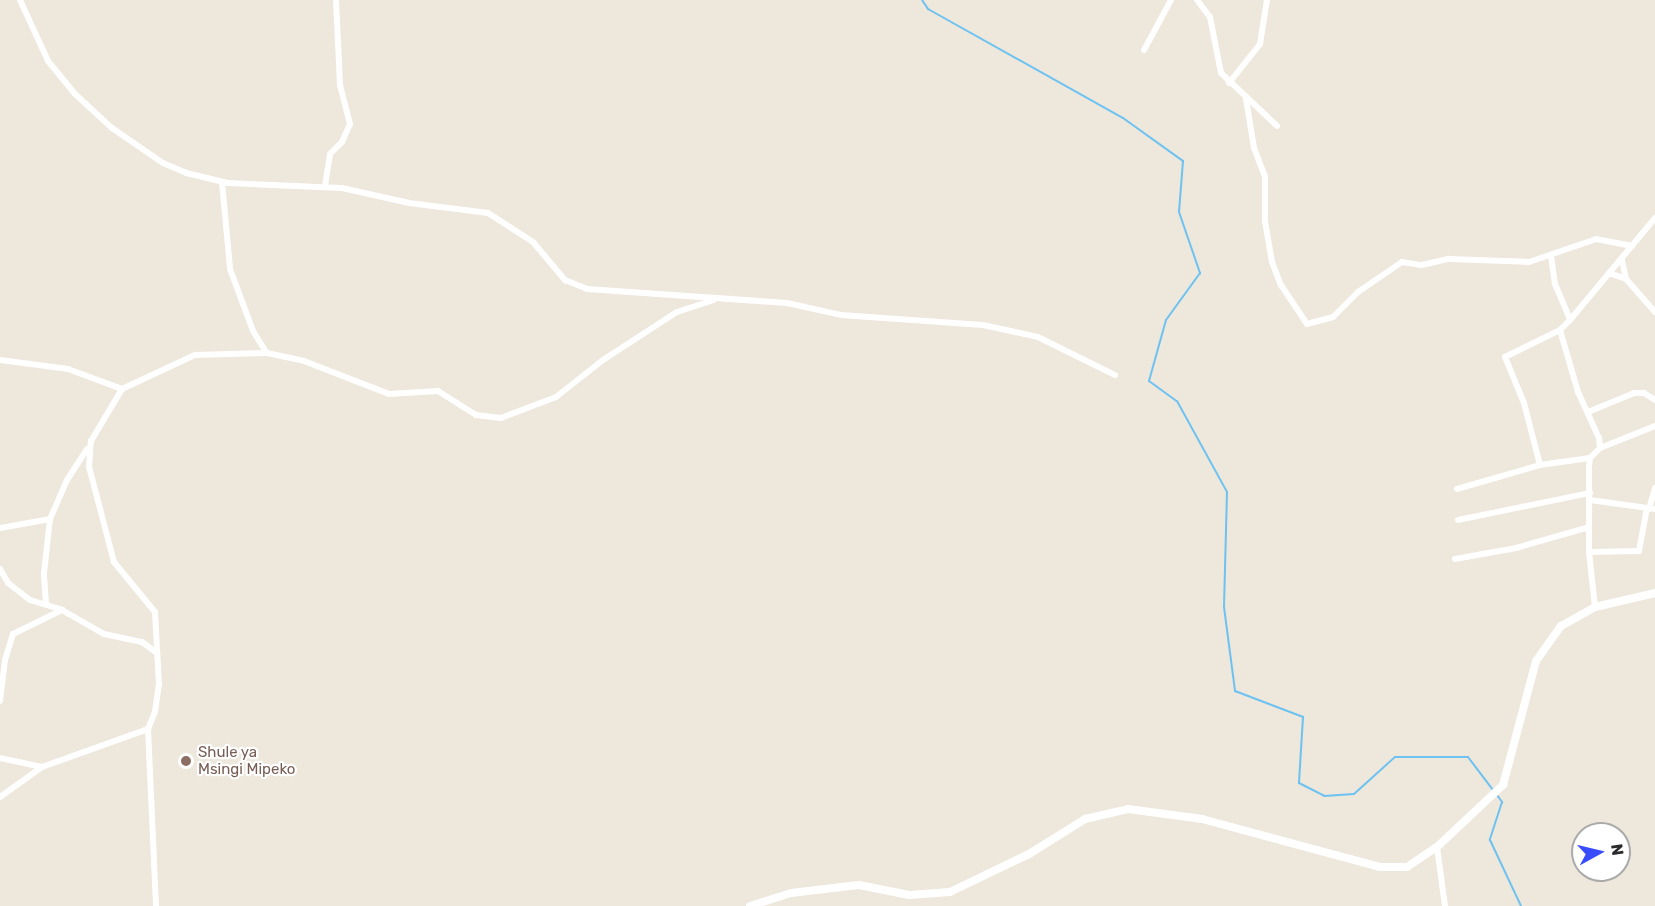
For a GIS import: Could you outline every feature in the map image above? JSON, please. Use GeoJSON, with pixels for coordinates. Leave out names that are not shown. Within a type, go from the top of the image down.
{"type":"FeatureCollection","features":[{"type":"Feature","properties":{"kind":"street"},"geometry":{"type":"LineString","coordinates":[[20,0],[48,61],[90,109],[163,163],[222,182],[325,186],[409,203],[488,213],[532,242],[558,274],[573,285],[787,303],[841,315],[942,321],[1020,332],[1115,375]]}},
{"type":"Feature","properties":{"kind":"street"},"geometry":{"type":"LineString","coordinates":[[325,186],[330,154],[342,142],[350,124],[340,85],[336,0]]}},
{"type":"Feature","properties":{"kind":"street"},"geometry":{"type":"LineString","coordinates":[[1144,50],[1171,0]]}},
{"type":"Feature","properties":{"kind":"street"},"geometry":{"type":"LineString","coordinates":[[1197,0],[1210,17],[1216,58],[1229,83],[1277,126]]}},
{"type":"Feature","properties":{"kind":"street"},"geometry":{"type":"LineString","coordinates":[[1229,83],[1260,44],[1267,0]]}},
{"type":"Feature","properties":{"kind":"street"},"geometry":{"type":"LineString","coordinates":[[1246,99],[1254,148],[1265,177],[1265,221],[1272,261],[1281,285],[1306,324],[1333,317],[1358,292],[1402,262],[1422,265],[1449,259],[1516,263],[1551,256],[1596,239],[1632,246]]}},
{"type":"Feature","properties":{"kind":"street"},"geometry":{"type":"LineString","coordinates":[[222,182],[228,262],[254,331],[267,353]]}},
{"type":"Feature","properties":{"kind":"street"},"geometry":{"type":"LineString","coordinates":[[1540,465],[1524,403],[1505,357],[1560,330],[1622,260],[1655,218]]}},
{"type":"Feature","properties":{"kind":"street"},"geometry":{"type":"LineString","coordinates":[[1551,256],[1555,284],[1570,320]]}},
{"type":"Feature","properties":{"kind":"street"},"geometry":{"type":"LineString","coordinates":[[1622,260],[1626,279]]}},
{"type":"Feature","properties":{"kind":"street"},"geometry":{"type":"LineString","coordinates":[[1609,273],[1626,279],[1655,312]]}},
{"type":"Feature","properties":{"kind":"street"},"geometry":{"type":"LineString","coordinates":[[46,604],[44,573],[50,519],[67,480],[122,389],[195,355],[267,353],[304,361],[389,394],[438,392],[476,415],[501,418],[522,413],[571,388],[603,360],[682,309],[720,299]]}},
{"type":"Feature","properties":{"kind":"street"},"geometry":{"type":"LineString","coordinates":[[1560,330],[1600,448]]}},
{"type":"Feature","properties":{"kind":"street"},"geometry":{"type":"LineString","coordinates":[[0,360],[68,369],[122,389]]}},
{"type":"Feature","properties":{"kind":"street"},"geometry":{"type":"LineString","coordinates":[[1588,412],[1634,393],[1644,393],[1655,400]]}},
{"type":"Feature","properties":{"kind":"street"},"geometry":{"type":"LineString","coordinates":[[1457,489],[1540,465],[1590,458],[1600,448],[1655,426]]}},
{"type":"Feature","properties":{"kind":"street"},"geometry":{"type":"LineString","coordinates":[[87,449],[111,555],[123,578],[152,604],[158,701],[147,729],[156,906]]}},
{"type":"Feature","properties":{"kind":"street"},"geometry":{"type":"LineString","coordinates":[[1590,458],[1589,552],[1595,607]]}},
{"type":"Feature","properties":{"kind":"street"},"geometry":{"type":"LineString","coordinates":[[1589,552],[1639,551],[1655,488]]}},
{"type":"Feature","properties":{"kind":"street"},"geometry":{"type":"LineString","coordinates":[[1458,520],[1590,497],[1650,509]]}},
{"type":"Feature","properties":{"kind":"street"},"geometry":{"type":"LineString","coordinates":[[0,528],[50,519]]}},
{"type":"Feature","properties":{"kind":"street"},"geometry":{"type":"LineString","coordinates":[[1455,559],[1516,548],[1589,527]]}},
{"type":"Feature","properties":{"kind":"street"},"geometry":{"type":"LineString","coordinates":[[0,569],[8,583],[30,600],[62,610],[104,634],[142,642],[156,652]]}},
{"type":"Feature","properties":{"kind":"street"},"geometry":{"type":"LineString","coordinates":[[750,906],[790,893],[859,885],[909,895],[950,892],[1029,854],[1085,819],[1128,809],[1202,819],[1395,869],[1420,861],[1503,784],[1540,652],[1561,626],[1595,607],[1655,592]]}},
{"type":"Feature","properties":{"kind":"street"},"geometry":{"type":"LineString","coordinates":[[0,701],[5,660],[13,634],[62,610]]}},
{"type":"Feature","properties":{"kind":"street"},"geometry":{"type":"LineString","coordinates":[[0,797],[42,767],[147,729]]}},
{"type":"Feature","properties":{"kind":"street"},"geometry":{"type":"LineString","coordinates":[[0,758],[42,767]]}},
{"type":"Feature","properties":{"kind":"street"},"geometry":{"type":"LineString","coordinates":[[1437,847],[1445,906]]}},
{"type":"Feature","properties":{"kind":"waterway"},"geometry":{"type":"LineString","coordinates":[[922,0],[928,9],[1123,118],[1183,161],[1179,212],[1200,273],[1166,320],[1149,381],[1177,401],[1227,492],[1224,607],[1235,691],[1303,717],[1299,783],[1324,796],[1354,794],[1395,757],[1468,757],[1493,790]]}},
{"type":"Feature","properties":{"kind":"waterway"},"geometry":{"type":"LineString","coordinates":[[1497,795],[1502,802],[1490,840],[1521,906]]}},
{"type":"Feature","properties":{"kind":"place","name":"Shule ya Msingi Mipeko"},"geometry":{"type":"Point","coordinates":[186,761]}}]}
